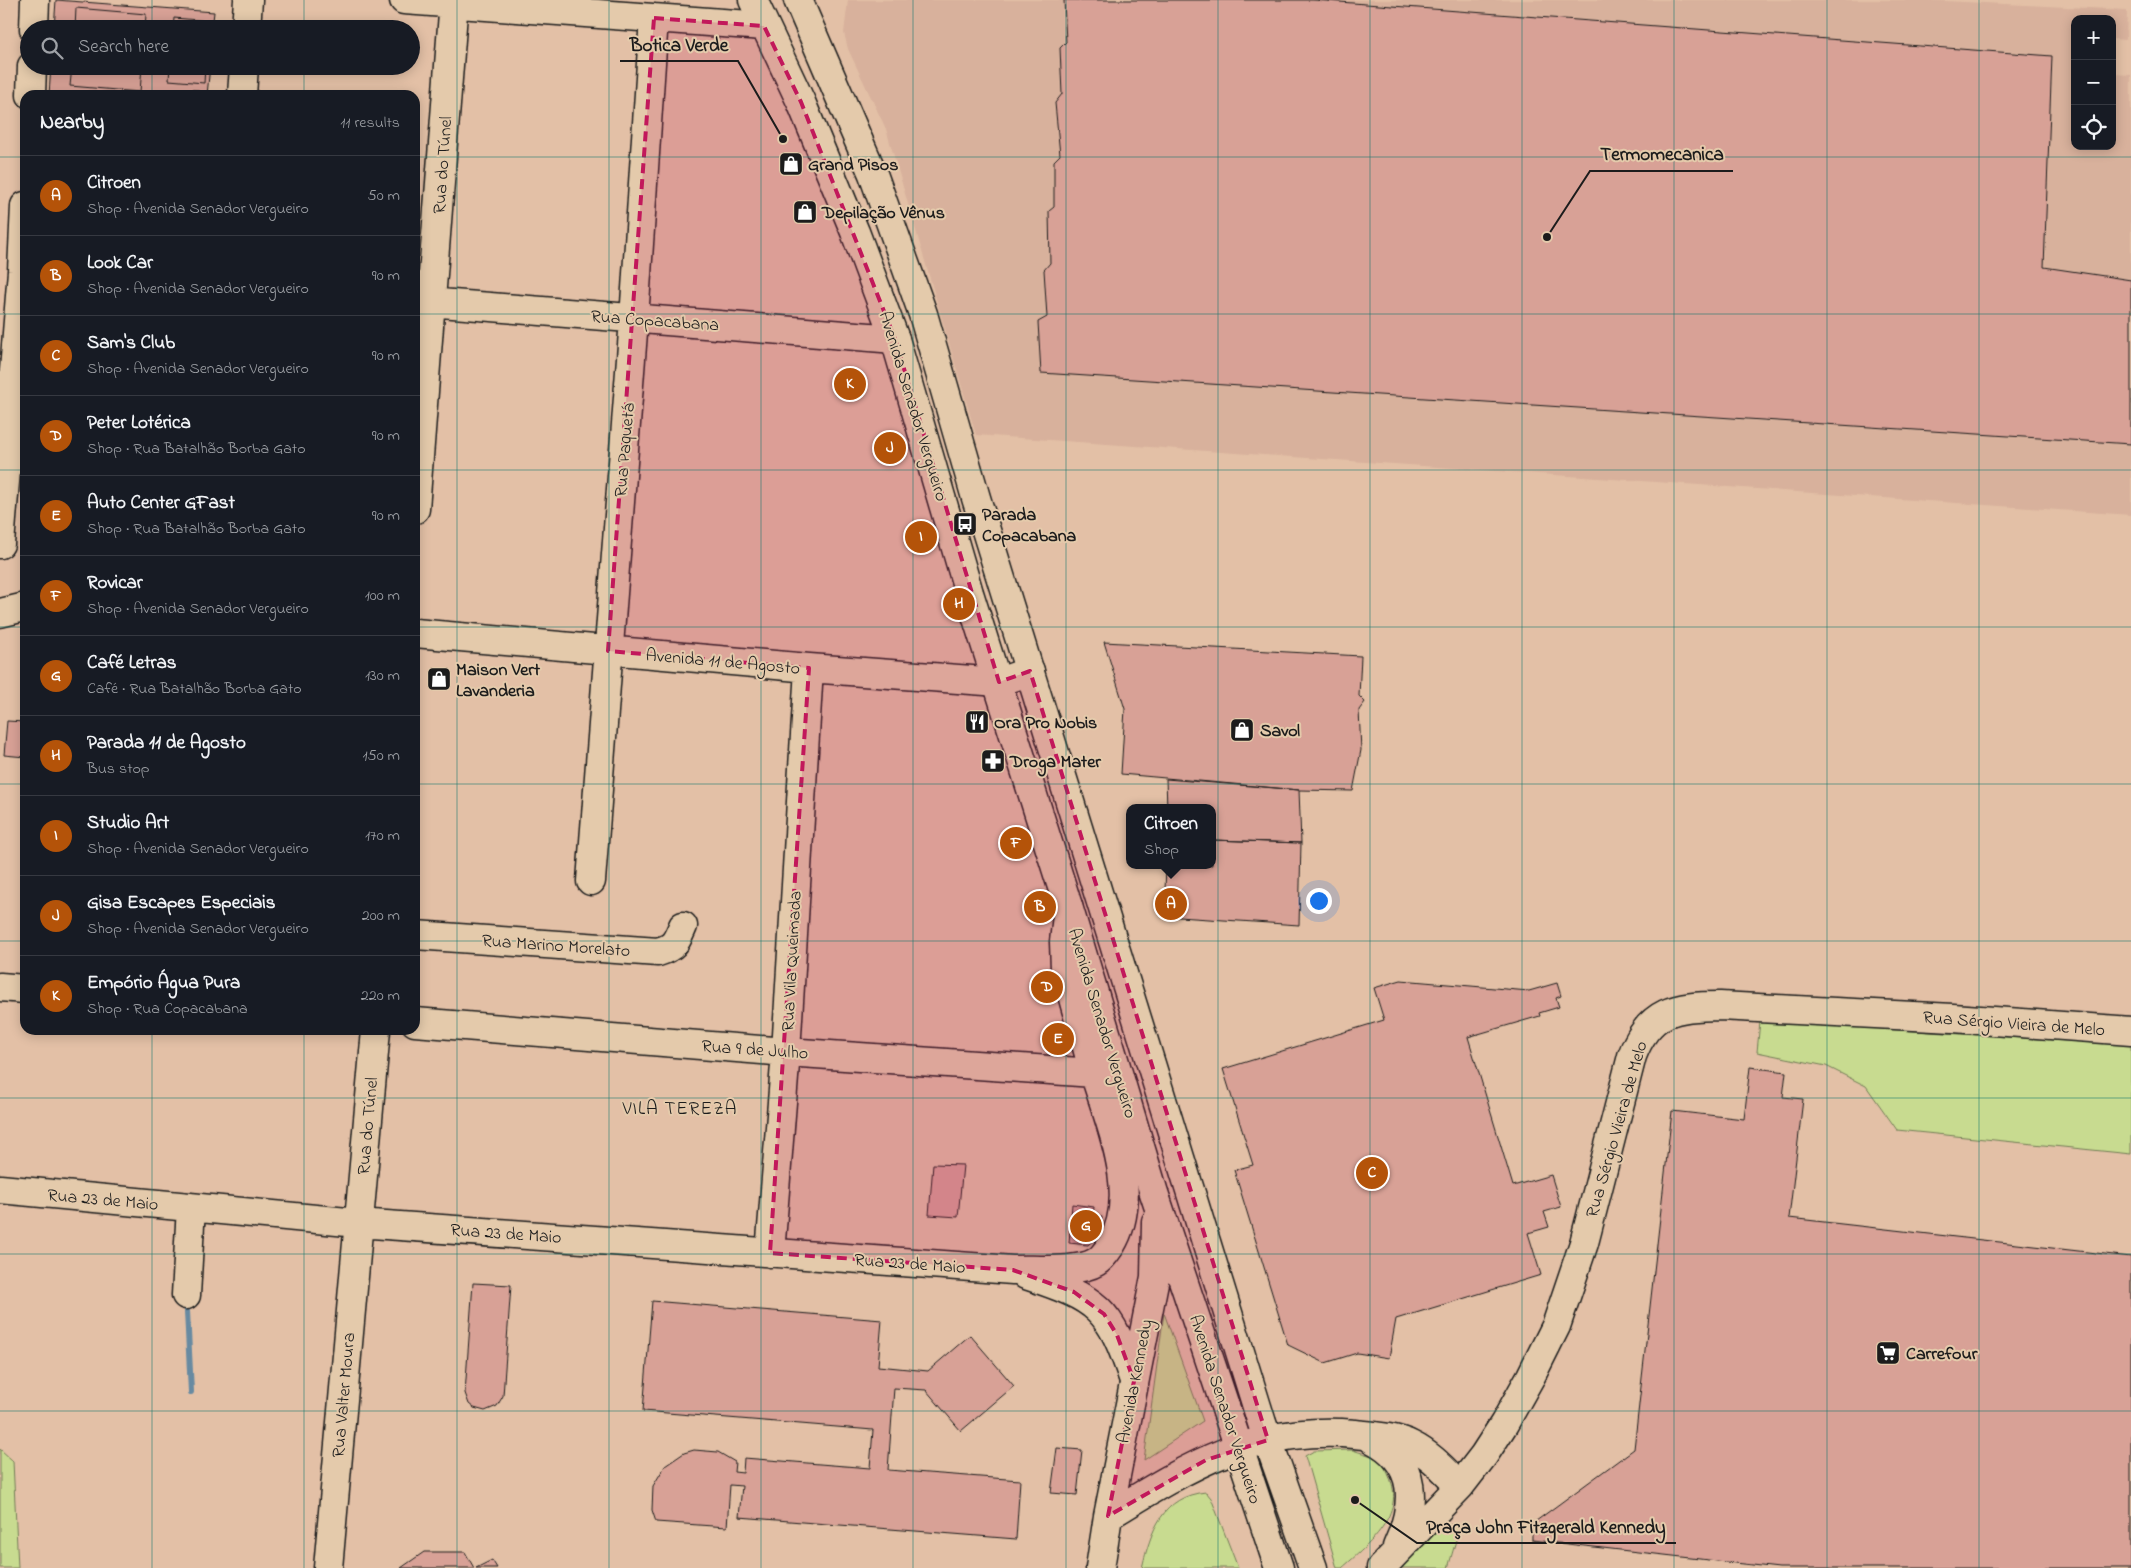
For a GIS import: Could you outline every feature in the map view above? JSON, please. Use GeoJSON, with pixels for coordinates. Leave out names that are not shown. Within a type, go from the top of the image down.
{"type":"FeatureCollection","features":[{"type":"Feature","properties":{"kind":"street"},"geometry":{"type":"LineString","coordinates":[[34,20],[35,0]]}},
{"type":"Feature","properties":{"kind":"street"},"geometry":{"type":"LineString","coordinates":[[247,20],[248,0]]}},
{"type":"Feature","properties":{"kind":"street"},"geometry":{"type":"LineString","coordinates":[[404,0],[454,2],[764,26]]}},
{"type":"Feature","properties":{"kind":"street","name":"Avenida Senador Vergueiro"},"geometry":{"type":"LineString","coordinates":[[753,0],[801,102],[855,232],[895,339],[970,593],[1068,906],[1154,1194],[1279,1568]]}},
{"type":"Feature","properties":{"kind":"street","name":"Avenida Senador Vergueiro"},"geometry":{"type":"LineString","coordinates":[[798,0],[873,174],[908,269],[1030,671],[1268,1440],[1313,1568]]}},
{"type":"Feature","properties":{"kind":"street","name":"Rua do Túnel"},"geometry":{"type":"LineString","coordinates":[[420,380],[423,302],[454,2]]}},
{"type":"Feature","properties":{"kind":"street","name":"Rua Paquetá"},"geometry":{"type":"LineString","coordinates":[[591,881],[634,319],[654,18]]}},
{"type":"Feature","properties":{"kind":"street"},"geometry":{"type":"LineString","coordinates":[[31,90],[32,75]]}},
{"type":"Feature","properties":{"kind":"street"},"geometry":{"type":"LineString","coordinates":[[242,90],[243,75]]}},
{"type":"Feature","properties":{"kind":"street"},"geometry":{"type":"LineString","coordinates":[[0,544],[16,270],[20,242]]}},
{"type":"Feature","properties":{"kind":"street","name":"Rua Copacabana"},"geometry":{"type":"LineString","coordinates":[[423,302],[895,339]]}},
{"type":"Feature","properties":{"kind":"street"},"geometry":{"type":"LineString","coordinates":[[0,613],[20,607]]}},
{"type":"Feature","properties":{"kind":"street","name":"Avenida 11 de Agosto"},"geometry":{"type":"LineString","coordinates":[[420,634],[809,668],[999,682],[1030,671]]}},
{"type":"Feature","properties":{"kind":"street","name":"Rua Vila Queimada"},"geometry":{"type":"LineString","coordinates":[[770,1253],[786,1052],[809,668]]}},
{"type":"Feature","properties":{"kind":"street"},"geometry":{"type":"LineString","coordinates":[[1068,906],[1064,942],[1064,969],[1094,1073]]}},
{"type":"Feature","properties":{"kind":"street","name":"Rua Marino Morelato"},"geometry":{"type":"LineString","coordinates":[[420,935],[658,952],[670,948],[676,942],[683,926]]}},
{"type":"Feature","properties":{"kind":"street"},"geometry":{"type":"LineString","coordinates":[[0,987],[20,989]]}},
{"type":"Feature","properties":{"kind":"street","name":"Rua Sérgio Vieira de Melo"},"geometry":{"type":"LineString","coordinates":[[1386,1563],[1460,1486],[1504,1424],[1556,1326],[1584,1243],[1632,1056],[1644,1031],[1660,1016],[1687,1008],[1720,1006],[1953,1018],[2131,1031]]}},
{"type":"Feature","properties":{"kind":"street","name":"Rua 9 de Julho"},"geometry":{"type":"LineString","coordinates":[[420,1022],[786,1052],[1094,1073]]}},
{"type":"Feature","properties":{"kind":"street","name":"Rua do Túnel"},"geometry":{"type":"LineString","coordinates":[[358,1223],[376,1035]]}},
{"type":"Feature","properties":{"kind":"street","name":"Rua 23 de Maio"},"geometry":{"type":"LineString","coordinates":[[0,1190],[358,1223],[770,1253],[1013,1270],[1083,1266],[1095,1263],[1106,1254],[1118,1230],[1123,1190],[1115,1140],[1094,1073]]}},
{"type":"Feature","properties":{"kind":"street","name":"Avenida Kennedy"},"geometry":{"type":"LineString","coordinates":[[1100,1568],[1108,1516],[1155,1277],[1157,1230],[1154,1194]]}},
{"type":"Feature","properties":{"kind":"street"},"geometry":{"type":"LineString","coordinates":[[186,1295],[191,1207]]}},
{"type":"Feature","properties":{"kind":"street","name":"Rua Valter Moura"},"geometry":{"type":"LineString","coordinates":[[328,1568],[358,1223]]}},
{"type":"Feature","properties":{"kind":"street","name":"Rua 23 de Maio"},"geometry":{"type":"LineString","coordinates":[[1013,1270],[1068,1289],[1087,1299],[1100,1310],[1117,1336],[1134,1381]]}},
{"type":"Feature","properties":{"kind":"street"},"geometry":{"type":"LineString","coordinates":[[1108,1516],[1174,1475],[1206,1460],[1239,1447],[1305,1434],[1363,1435],[1409,1444],[1425,1452],[1460,1486]]}},
{"type":"Feature","properties":{"kind":"street"},"geometry":{"type":"LineString","coordinates":[[1363,1435],[1392,1451],[1402,1464],[1408,1479],[1410,1500],[1407,1522],[1386,1563]]}},
{"type":"Feature","properties":{"kind":"highlighted area"},"geometry":{"type":"Polygon","coordinates":[[[654,18],[764,26],[801,102],[895,339],[999,682],[1030,671],[1268,1440],[1206,1460],[1108,1516],[1134,1381],[1117,1335],[1104,1314],[1074,1292],[1013,1270],[770,1253],[809,668],[608,651],[654,18]]]}},
{"type":"Feature","properties":{"kind":"shaded area"},"geometry":{"type":"Polygon","coordinates":[[[848,0],[1924,0],[2127,10],[2126,40],[2116,39],[2116,15],[2071,15],[2071,150],[2116,150],[2116,74],[2131,75],[2131,515],[976,435],[886,129],[848,49],[844,33],[848,0]]]}},
{"type":"Feature","properties":{"kind":"green space"},"geometry":{"type":"Polygon","coordinates":[[[1760,1021],[2131,1045],[2131,1154],[1897,1130],[1866,1086],[1826,1066],[1757,1052],[1760,1021]]]}},
{"type":"Feature","properties":{"kind":"green space"},"geometry":{"type":"Polygon","coordinates":[[[1164,1313],[1203,1421],[1144,1460],[1164,1313]]]}},
{"type":"Feature","properties":{"kind":"green space"},"geometry":{"type":"Polygon","coordinates":[[[0,1449],[13,1461],[18,1568],[0,1568],[0,1449]]]}},
{"type":"Feature","properties":{"kind":"green space"},"geometry":{"type":"Polygon","coordinates":[[[1353,1450],[1373,1457],[1383,1465],[1393,1490],[1393,1503],[1389,1516],[1373,1539],[1342,1568],[1337,1568],[1305,1456],[1314,1451],[1353,1450]]]}},
{"type":"Feature","properties":{"kind":"green space"},"geometry":{"type":"Polygon","coordinates":[[[1206,1492],[1211,1498],[1238,1568],[1142,1568],[1155,1529],[1169,1508],[1179,1500],[1206,1492]]]}},
{"type":"Feature","properties":{"kind":"green space"},"geometry":{"type":"Polygon","coordinates":[[[1442,1524],[1455,1525],[1459,1530],[1448,1568],[1398,1568],[1442,1524]]]}},
{"type":"Feature","properties":{"kind":"building"},"geometry":{"type":"Polygon","coordinates":[[[56,0],[214,12],[213,20],[55,20],[56,0]]]}},
{"type":"Feature","properties":{"kind":"building"},"geometry":{"type":"Polygon","coordinates":[[[1064,0],[1313,0],[2052,56],[2044,267],[2131,280],[2131,444],[1041,373],[1038,322],[1047,317],[1044,270],[1050,263],[1049,211],[1054,207],[1054,161],[1060,155],[1055,103],[1062,94],[1060,48],[1066,42],[1064,0]]]}},
{"type":"Feature","properties":{"kind":"building"},"geometry":{"type":"Polygon","coordinates":[[[76,8],[146,14],[146,20],[75,20],[76,8]]]}},
{"type":"Feature","properties":{"kind":"building"},"geometry":{"type":"Polygon","coordinates":[[[174,18],[197,20],[174,20],[174,18]]]}},
{"type":"Feature","properties":{"kind":"building"},"geometry":{"type":"Polygon","coordinates":[[[50,75],[209,75],[208,90],[49,90],[50,75]]]}},
{"type":"Feature","properties":{"kind":"building"},"geometry":{"type":"Polygon","coordinates":[[[71,75],[141,75],[140,90],[70,86],[71,75]]]}},
{"type":"Feature","properties":{"kind":"building"},"geometry":{"type":"Polygon","coordinates":[[[169,75],[204,75],[204,83],[169,80],[169,75]]]}},
{"type":"Feature","properties":{"kind":"building","name":"Savol"},"geometry":{"type":"Polygon","coordinates":[[[1104,642],[1361,656],[1359,696],[1365,702],[1359,710],[1361,750],[1353,791],[1299,790],[1121,774],[1125,709],[1104,642]]]}},
{"type":"Feature","properties":{"kind":"building"},"geometry":{"type":"Polygon","coordinates":[[[7,721],[20,722],[20,757],[4,755],[7,721]]]}},
{"type":"Feature","properties":{"kind":"building"},"geometry":{"type":"Polygon","coordinates":[[[1166,779],[1299,790],[1301,843],[1216,840],[1216,804],[1167,804],[1166,779]]]}},
{"type":"Feature","properties":{"kind":"building"},"geometry":{"type":"Polygon","coordinates":[[[1216,840],[1301,843],[1299,925],[1164,916],[1166,869],[1216,869],[1216,840]]]}},
{"type":"Feature","properties":{"kind":"building"},"geometry":{"type":"Polygon","coordinates":[[[1401,980],[1529,991],[1557,983],[1561,996],[1556,998],[1559,1007],[1539,1013],[1540,1016],[1468,1037],[1513,1186],[1551,1175],[1561,1207],[1544,1212],[1549,1227],[1528,1233],[1541,1275],[1396,1319],[1389,1358],[1357,1353],[1325,1363],[1288,1345],[1234,1170],[1253,1165],[1223,1069],[1384,1020],[1374,988],[1401,980]]]}},
{"type":"Feature","properties":{"kind":"building","name":"Carrefour"},"geometry":{"type":"Polygon","coordinates":[[[1750,1067],[1786,1072],[1783,1097],[1803,1099],[1789,1218],[2131,1257],[2131,1568],[1779,1568],[1532,1540],[1532,1524],[1634,1449],[1672,1111],[1744,1119],[1750,1067]]]}},
{"type":"Feature","properties":{"kind":"building"},"geometry":{"type":"Polygon","coordinates":[[[933,1164],[963,1165],[958,1217],[929,1215],[933,1164]]]}},
{"type":"Feature","properties":{"kind":"building"},"geometry":{"type":"Polygon","coordinates":[[[1072,1204],[1094,1207],[1093,1214],[1102,1217],[1100,1234],[1088,1245],[1069,1243],[1072,1204]]]}},
{"type":"Feature","properties":{"kind":"building"},"geometry":{"type":"Polygon","coordinates":[[[473,1283],[511,1285],[503,1396],[497,1406],[485,1411],[474,1408],[469,1404],[465,1393],[473,1283]]]}},
{"type":"Feature","properties":{"kind":"building"},"geometry":{"type":"Polygon","coordinates":[[[652,1301],[882,1320],[878,1366],[928,1371],[970,1335],[1014,1386],[961,1431],[926,1390],[894,1388],[888,1470],[1020,1480],[1016,1539],[739,1517],[742,1486],[730,1485],[727,1527],[656,1522],[652,1510],[653,1486],[665,1466],[684,1453],[694,1450],[718,1452],[735,1462],[734,1472],[743,1473],[744,1458],[870,1468],[873,1430],[643,1411],[652,1301]]]}},
{"type":"Feature","properties":{"kind":"building"},"geometry":{"type":"Polygon","coordinates":[[[1057,1448],[1082,1450],[1077,1495],[1051,1493],[1057,1448]]]}},
{"type":"Feature","properties":{"kind":"building"},"geometry":{"type":"Polygon","coordinates":[[[424,1552],[465,1552],[474,1568],[401,1568],[424,1552]]]}},
{"type":"Feature","properties":{"kind":"building"},"geometry":{"type":"Polygon","coordinates":[[[492,1560],[497,1568],[476,1568],[492,1560]]]}},
{"type":"Feature","properties":{"kind":"waterway"},"geometry":{"type":"LineString","coordinates":[[187,1311],[191,1392]]}},
{"type":"Feature","properties":{"kind":"place","name":"Botica Verde"},"geometry":{"type":"Point","coordinates":[783,139]}},
{"type":"Feature","properties":{"kind":"place","name":"Grand Pisos"},"geometry":{"type":"Point","coordinates":[791,164]}},
{"type":"Feature","properties":{"kind":"place","name":"Depilação Vênus"},"geometry":{"type":"Point","coordinates":[805,212]}},
{"type":"Feature","properties":{"kind":"place","name":"Termomecanica"},"geometry":{"type":"Point","coordinates":[1547,237]}},
{"type":"Feature","properties":{"kind":"place","name":"Empório Água Pura"},"geometry":{"type":"Point","coordinates":[850,384]}},
{"type":"Feature","properties":{"kind":"place","name":"Gisa Escapes Especiais"},"geometry":{"type":"Point","coordinates":[890,448]}},
{"type":"Feature","properties":{"kind":"place","name":"Parada Copacabana"},"geometry":{"type":"Point","coordinates":[965,524]}},
{"type":"Feature","properties":{"kind":"place","name":"Studio Art"},"geometry":{"type":"Point","coordinates":[921,537]}},
{"type":"Feature","properties":{"kind":"place","name":"Parada 11 de Agosto"},"geometry":{"type":"Point","coordinates":[959,604]}},
{"type":"Feature","properties":{"kind":"place","name":"Maison Vert Lavanderia"},"geometry":{"type":"Point","coordinates":[439,679]}},
{"type":"Feature","properties":{"kind":"place","name":"Ora Pro Nobis"},"geometry":{"type":"Point","coordinates":[977,722]}},
{"type":"Feature","properties":{"kind":"place","name":"Savol"},"geometry":{"type":"Point","coordinates":[1242,730]}},
{"type":"Feature","properties":{"kind":"place","name":"Droga Mater"},"geometry":{"type":"Point","coordinates":[993,761]}},
{"type":"Feature","properties":{"kind":"place","name":"Rovicar"},"geometry":{"type":"Point","coordinates":[1016,843]}},
{"type":"Feature","properties":{"kind":"place","name":"Citroen"},"geometry":{"type":"Point","coordinates":[1171,904]}},
{"type":"Feature","properties":{"kind":"place","name":"Look Car"},"geometry":{"type":"Point","coordinates":[1040,907]}},
{"type":"Feature","properties":{"kind":"place","name":"Peter Lotérica"},"geometry":{"type":"Point","coordinates":[1047,987]}},
{"type":"Feature","properties":{"kind":"place","name":"Auto Center GFast"},"geometry":{"type":"Point","coordinates":[1058,1039]}},
{"type":"Feature","properties":{"kind":"place","name":"Sam's Club"},"geometry":{"type":"Point","coordinates":[1372,1173]}},
{"type":"Feature","properties":{"kind":"place","name":"Café Letras"},"geometry":{"type":"Point","coordinates":[1086,1226]}},
{"type":"Feature","properties":{"kind":"place","name":"Carrefour"},"geometry":{"type":"Point","coordinates":[1888,1353]}},
{"type":"Feature","properties":{"kind":"place","name":"Praça John Fitzgerald Kennedy"},"geometry":{"type":"Point","coordinates":[1355,1500]}},
{"type":"Feature","properties":{"kind":"district","name":"VILA TEREZA"},"geometry":{"type":"Point","coordinates":[680,1107]}}]}
